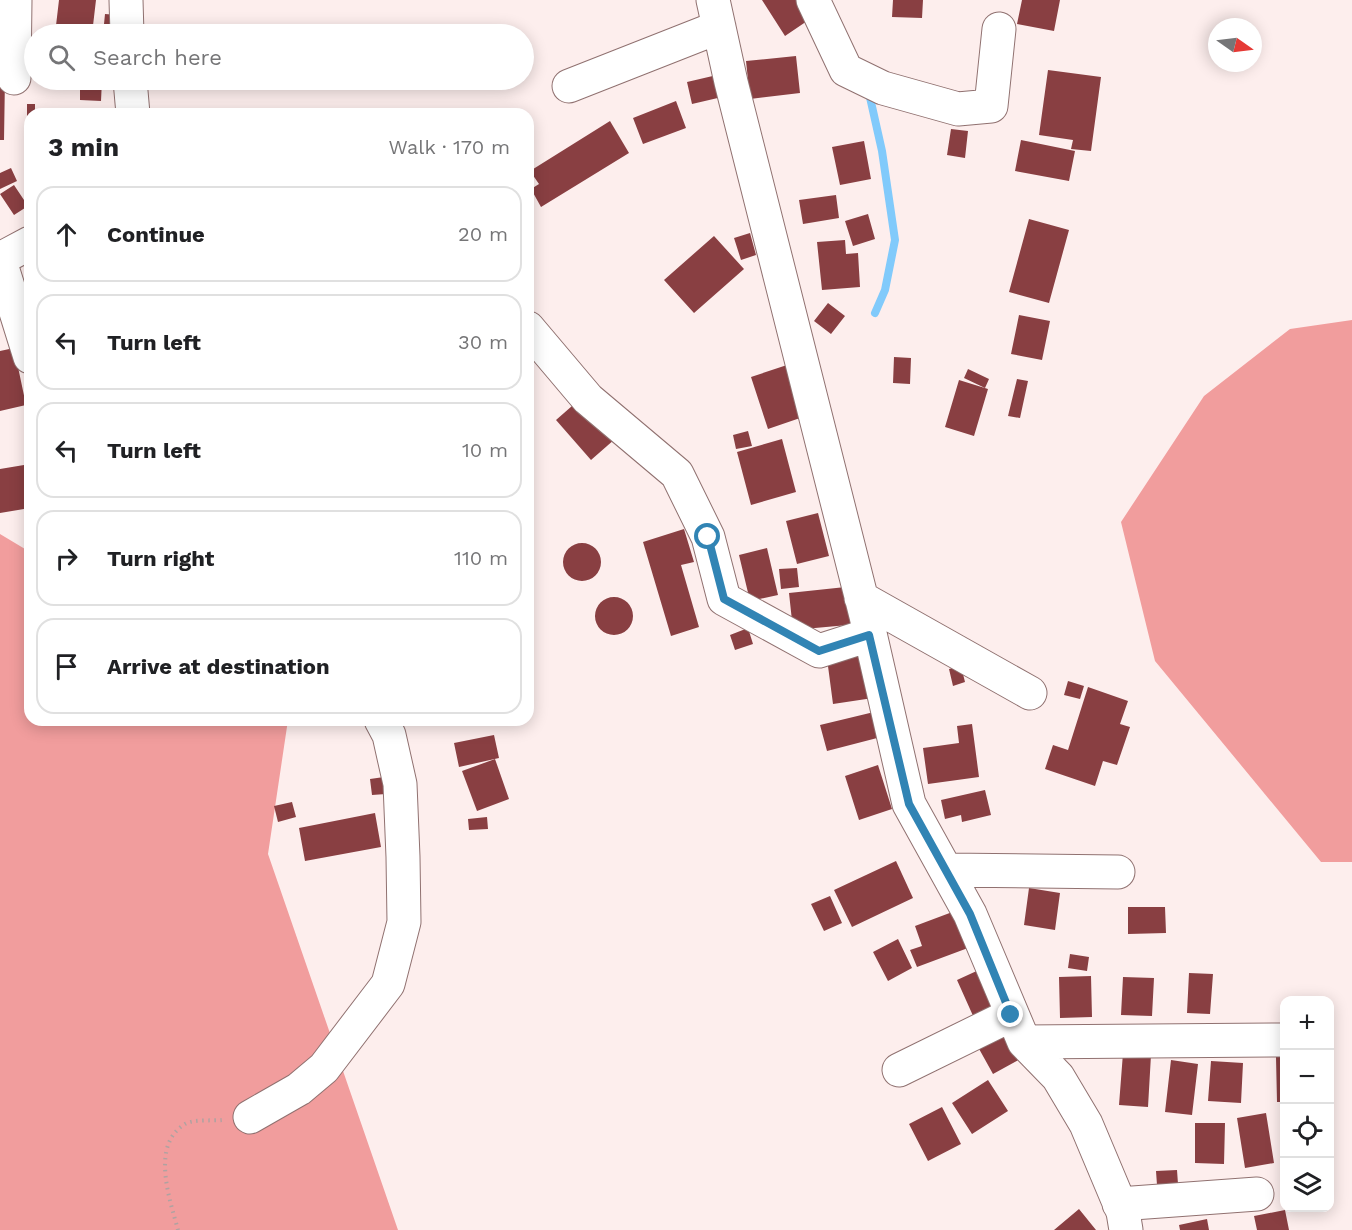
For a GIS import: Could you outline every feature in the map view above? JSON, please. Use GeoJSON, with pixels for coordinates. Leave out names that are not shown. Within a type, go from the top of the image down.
{"type":"FeatureCollection","features":[{"type":"Feature","properties":{"kind":"street"},"geometry":{"type":"LineString","coordinates":[[14,78],[15,0]]}},
{"type":"Feature","properties":{"kind":"street"},"geometry":{"type":"LineString","coordinates":[[126,0],[127,24]]}},
{"type":"Feature","properties":{"kind":"street"},"geometry":{"type":"LineString","coordinates":[[813,0],[846,70],[884,88],[958,109],[991,106],[999,29]]}},
{"type":"Feature","properties":{"kind":"street"},"geometry":{"type":"LineString","coordinates":[[569,86],[716,14],[861,598],[909,804],[970,914],[1018,1029],[1058,1077],[1086,1124],[1123,1217],[1257,1194]]}},
{"type":"Feature","properties":{"kind":"street"},"geometry":{"type":"LineString","coordinates":[[131,90],[132,108]]}},
{"type":"Feature","properties":{"kind":"street"},"geometry":{"type":"LineString","coordinates":[[24,246],[0,260],[24,338]]}},
{"type":"Feature","properties":{"kind":"street"},"geometry":{"type":"LineString","coordinates":[[534,335],[588,399],[677,474],[708,537],[724,599],[819,651],[869,635]]}},
{"type":"Feature","properties":{"kind":"street"},"geometry":{"type":"LineString","coordinates":[[861,598],[1030,693]]}},
{"type":"Feature","properties":{"kind":"street"},"geometry":{"type":"LineString","coordinates":[[250,1117],[299,1089],[324,1068],[388,984],[404,922],[400,784],[389,735],[384,726]]}},
{"type":"Feature","properties":{"kind":"street"},"geometry":{"type":"LineString","coordinates":[[946,870],[1118,872]]}},
{"type":"Feature","properties":{"kind":"street"},"geometry":{"type":"LineString","coordinates":[[899,1070],[1018,1029],[1280,1040]]}},
{"type":"Feature","properties":{"kind":"path"},"geometry":{"type":"LineString","coordinates":[[178,1230],[168,1194],[165,1153],[172,1136],[186,1123],[250,1117]]}},
{"type":"Feature","properties":{"kind":"shaded area"},"geometry":{"type":"Polygon","coordinates":[[[1352,320],[1352,862],[1321,862],[1155,661],[1121,522],[1204,396],[1290,329],[1352,320]]]}},
{"type":"Feature","properties":{"kind":"shaded area"},"geometry":{"type":"Polygon","coordinates":[[[0,534],[24,548],[24,726],[287,726],[268,854],[398,1230],[0,1230],[0,534]]]}},
{"type":"Feature","properties":{"kind":"building"},"geometry":{"type":"Polygon","coordinates":[[[59,0],[96,0],[93,24],[56,24],[59,0]]]}},
{"type":"Feature","properties":{"kind":"building"},"geometry":{"type":"Polygon","coordinates":[[[762,0],[801,0],[813,17],[785,36],[762,0]]]}},
{"type":"Feature","properties":{"kind":"building"},"geometry":{"type":"Polygon","coordinates":[[[893,0],[923,0],[922,18],[892,17],[893,0]]]}},
{"type":"Feature","properties":{"kind":"building"},"geometry":{"type":"Polygon","coordinates":[[[1022,0],[1060,0],[1054,31],[1017,24],[1022,0]]]}},
{"type":"Feature","properties":{"kind":"building"},"geometry":{"type":"Polygon","coordinates":[[[105,14],[118,15],[117,24],[104,24],[105,14]]]}},
{"type":"Feature","properties":{"kind":"building"},"geometry":{"type":"Polygon","coordinates":[[[796,56],[800,93],[750,99],[746,61],[796,56]]]}},
{"type":"Feature","properties":{"kind":"building"},"geometry":{"type":"Polygon","coordinates":[[[1048,70],[1101,77],[1091,151],[1071,149],[1073,140],[1039,135],[1048,70]]]}},
{"type":"Feature","properties":{"kind":"building"},"geometry":{"type":"Polygon","coordinates":[[[717,75],[722,97],[692,104],[687,82],[717,75]]]}},
{"type":"Feature","properties":{"kind":"building"},"geometry":{"type":"Polygon","coordinates":[[[0,77],[5,77],[4,140],[0,140],[0,77]]]}},
{"type":"Feature","properties":{"kind":"building"},"geometry":{"type":"Polygon","coordinates":[[[80,90],[102,90],[101,101],[80,100],[80,90]]]}},
{"type":"Feature","properties":{"kind":"building"},"geometry":{"type":"Polygon","coordinates":[[[676,101],[686,128],[643,144],[633,118],[676,101]]]}},
{"type":"Feature","properties":{"kind":"building"},"geometry":{"type":"Polygon","coordinates":[[[27,104],[35,104],[35,108],[27,108],[27,104]]]}},
{"type":"Feature","properties":{"kind":"building"},"geometry":{"type":"Polygon","coordinates":[[[610,121],[629,153],[541,207],[534,194],[534,187],[539,184],[534,177],[534,168],[610,121]]]}},
{"type":"Feature","properties":{"kind":"building"},"geometry":{"type":"Polygon","coordinates":[[[951,129],[968,131],[965,158],[947,155],[951,129]]]}},
{"type":"Feature","properties":{"kind":"building"},"geometry":{"type":"Polygon","coordinates":[[[1021,140],[1075,151],[1069,181],[1015,171],[1021,140]]]}},
{"type":"Feature","properties":{"kind":"building"},"geometry":{"type":"Polygon","coordinates":[[[864,141],[871,179],[840,185],[832,147],[864,141]]]}},
{"type":"Feature","properties":{"kind":"building"},"geometry":{"type":"Polygon","coordinates":[[[11,168],[17,181],[0,189],[0,173],[11,168]]]}},
{"type":"Feature","properties":{"kind":"building"},"geometry":{"type":"Polygon","coordinates":[[[14,185],[24,200],[24,209],[14,215],[0,194],[14,185]]]}},
{"type":"Feature","properties":{"kind":"building"},"geometry":{"type":"Polygon","coordinates":[[[836,195],[839,218],[803,224],[799,200],[836,195]]]}},
{"type":"Feature","properties":{"kind":"building"},"geometry":{"type":"Polygon","coordinates":[[[868,214],[875,239],[853,246],[845,221],[868,214]]]}},
{"type":"Feature","properties":{"kind":"building"},"geometry":{"type":"Polygon","coordinates":[[[1029,219],[1069,230],[1049,303],[1009,292],[1029,219]]]}},
{"type":"Feature","properties":{"kind":"building"},"geometry":{"type":"Polygon","coordinates":[[[750,233],[756,255],[741,260],[734,238],[750,233]]]}},
{"type":"Feature","properties":{"kind":"building"},"geometry":{"type":"Polygon","coordinates":[[[714,236],[744,269],[694,313],[664,280],[714,236]]]}},
{"type":"Feature","properties":{"kind":"building"},"geometry":{"type":"Polygon","coordinates":[[[845,240],[846,254],[858,253],[860,287],[822,290],[817,242],[845,240]]]}},
{"type":"Feature","properties":{"kind":"building"},"geometry":{"type":"Polygon","coordinates":[[[828,303],[845,316],[831,334],[814,321],[828,303]]]}},
{"type":"Feature","properties":{"kind":"building"},"geometry":{"type":"Polygon","coordinates":[[[1019,315],[1050,321],[1042,360],[1011,354],[1019,315]]]}},
{"type":"Feature","properties":{"kind":"building"},"geometry":{"type":"Polygon","coordinates":[[[14,348],[24,405],[0,411],[0,351],[14,348]]]}},
{"type":"Feature","properties":{"kind":"building"},"geometry":{"type":"Polygon","coordinates":[[[894,357],[911,358],[910,384],[893,383],[894,357]]]}},
{"type":"Feature","properties":{"kind":"building"},"geometry":{"type":"Polygon","coordinates":[[[787,365],[803,417],[768,429],[751,377],[787,365]]]}},
{"type":"Feature","properties":{"kind":"building"},"geometry":{"type":"Polygon","coordinates":[[[968,369],[989,379],[985,388],[964,378],[968,369]]]}},
{"type":"Feature","properties":{"kind":"building"},"geometry":{"type":"Polygon","coordinates":[[[1017,379],[1028,381],[1020,418],[1008,416],[1017,379]]]}},
{"type":"Feature","properties":{"kind":"building"},"geometry":{"type":"Polygon","coordinates":[[[959,380],[988,389],[974,436],[945,427],[959,380]]]}},
{"type":"Feature","properties":{"kind":"building"},"geometry":{"type":"Polygon","coordinates":[[[580,399],[615,439],[591,460],[556,420],[580,399]]]}},
{"type":"Feature","properties":{"kind":"building"},"geometry":{"type":"Polygon","coordinates":[[[748,431],[752,446],[736,449],[733,435],[748,431]]]}},
{"type":"Feature","properties":{"kind":"building"},"geometry":{"type":"Polygon","coordinates":[[[782,439],[796,492],[751,505],[737,452],[782,439]]]}},
{"type":"Feature","properties":{"kind":"building"},"geometry":{"type":"Polygon","coordinates":[[[24,465],[24,509],[0,513],[0,469],[24,465]]]}},
{"type":"Feature","properties":{"kind":"building"},"geometry":{"type":"Polygon","coordinates":[[[818,513],[829,556],[797,564],[786,521],[818,513]]]}},
{"type":"Feature","properties":{"kind":"building"},"geometry":{"type":"Polygon","coordinates":[[[684,529],[694,562],[681,565],[699,627],[671,636],[643,542],[684,529]]]}},
{"type":"Feature","properties":{"kind":"building"},"geometry":{"type":"Polygon","coordinates":[[[582,543],[596,548],[601,562],[596,576],[582,581],[568,576],[563,562],[568,548],[582,543]]]}},
{"type":"Feature","properties":{"kind":"building"},"geometry":{"type":"Polygon","coordinates":[[[767,548],[778,595],[750,601],[739,555],[767,548]]]}},
{"type":"Feature","properties":{"kind":"building"},"geometry":{"type":"Polygon","coordinates":[[[797,568],[799,587],[781,589],[779,569],[797,568]]]}},
{"type":"Feature","properties":{"kind":"building"},"geometry":{"type":"Polygon","coordinates":[[[855,586],[859,624],[793,630],[789,593],[855,586]]]}},
{"type":"Feature","properties":{"kind":"building"},"geometry":{"type":"Polygon","coordinates":[[[614,597],[621,598],[627,603],[632,609],[632,623],[627,629],[621,634],[614,635],[607,634],[601,629],[596,623],[595,616],[596,609],[601,603],[607,598],[614,597]]]}},
{"type":"Feature","properties":{"kind":"building"},"geometry":{"type":"Polygon","coordinates":[[[748,628],[753,644],[735,650],[730,635],[748,628]]]}},
{"type":"Feature","properties":{"kind":"building"},"geometry":{"type":"Polygon","coordinates":[[[866,646],[873,698],[833,704],[826,651],[866,646]]]}},
{"type":"Feature","properties":{"kind":"building"},"geometry":{"type":"Polygon","coordinates":[[[961,666],[965,682],[953,686],[949,669],[961,666]]]}},
{"type":"Feature","properties":{"kind":"building"},"geometry":{"type":"Polygon","coordinates":[[[1068,681],[1084,686],[1080,699],[1064,695],[1068,681]]]}},
{"type":"Feature","properties":{"kind":"building"},"geometry":{"type":"Polygon","coordinates":[[[1088,687],[1128,701],[1120,724],[1130,727],[1117,765],[1103,761],[1095,786],[1045,769],[1053,745],[1068,750],[1088,687]]]}},
{"type":"Feature","properties":{"kind":"building"},"geometry":{"type":"Polygon","coordinates":[[[874,712],[881,737],[827,751],[820,725],[874,712]]]}},
{"type":"Feature","properties":{"kind":"building"},"geometry":{"type":"Polygon","coordinates":[[[972,724],[979,777],[928,784],[923,748],[959,743],[957,726],[972,724]]]}},
{"type":"Feature","properties":{"kind":"building"},"geometry":{"type":"Polygon","coordinates":[[[494,735],[499,758],[459,767],[454,743],[494,735]]]}},
{"type":"Feature","properties":{"kind":"building"},"geometry":{"type":"Polygon","coordinates":[[[495,759],[509,799],[477,811],[462,771],[495,759]]]}},
{"type":"Feature","properties":{"kind":"building"},"geometry":{"type":"Polygon","coordinates":[[[878,765],[892,809],[859,820],[845,776],[878,765]]]}},
{"type":"Feature","properties":{"kind":"building"},"geometry":{"type":"Polygon","coordinates":[[[384,777],[386,794],[372,795],[370,779],[384,777]]]}},
{"type":"Feature","properties":{"kind":"building"},"geometry":{"type":"Polygon","coordinates":[[[985,790],[991,815],[962,822],[961,815],[945,819],[941,800],[985,790]]]}},
{"type":"Feature","properties":{"kind":"building"},"geometry":{"type":"Polygon","coordinates":[[[292,802],[296,817],[278,822],[274,806],[292,802]]]}},
{"type":"Feature","properties":{"kind":"building"},"geometry":{"type":"Polygon","coordinates":[[[375,813],[381,847],[305,861],[299,828],[375,813]]]}},
{"type":"Feature","properties":{"kind":"building"},"geometry":{"type":"Polygon","coordinates":[[[487,817],[488,829],[469,830],[468,819],[487,817]]]}},
{"type":"Feature","properties":{"kind":"building"},"geometry":{"type":"Polygon","coordinates":[[[896,861],[913,898],[852,927],[834,890],[896,861]]]}},
{"type":"Feature","properties":{"kind":"building"},"geometry":{"type":"Polygon","coordinates":[[[1029,888],[1060,893],[1055,930],[1024,925],[1029,888]]]}},
{"type":"Feature","properties":{"kind":"building"},"geometry":{"type":"Polygon","coordinates":[[[830,896],[842,923],[824,931],[811,904],[830,896]]]}},
{"type":"Feature","properties":{"kind":"building"},"geometry":{"type":"Polygon","coordinates":[[[1128,907],[1165,907],[1166,933],[1128,934],[1128,907]]]}},
{"type":"Feature","properties":{"kind":"building"},"geometry":{"type":"Polygon","coordinates":[[[963,908],[976,945],[917,967],[910,950],[922,946],[915,926],[963,908]]]}},
{"type":"Feature","properties":{"kind":"building"},"geometry":{"type":"Polygon","coordinates":[[[898,939],[912,968],[888,981],[873,952],[898,939]]]}},
{"type":"Feature","properties":{"kind":"building"},"geometry":{"type":"Polygon","coordinates":[[[1070,954],[1089,957],[1087,971],[1068,968],[1070,954]]]}},
{"type":"Feature","properties":{"kind":"building"},"geometry":{"type":"Polygon","coordinates":[[[981,969],[998,1007],[974,1018],[957,980],[981,969]]]}},
{"type":"Feature","properties":{"kind":"building"},"geometry":{"type":"Polygon","coordinates":[[[1189,973],[1213,974],[1210,1014],[1187,1013],[1189,973]]]}},
{"type":"Feature","properties":{"kind":"building"},"geometry":{"type":"Polygon","coordinates":[[[1091,976],[1092,1017],[1060,1018],[1059,977],[1091,976]]]}},
{"type":"Feature","properties":{"kind":"building"},"geometry":{"type":"Polygon","coordinates":[[[1123,977],[1154,978],[1152,1016],[1121,1015],[1123,977]]]}},
{"type":"Feature","properties":{"kind":"building"},"geometry":{"type":"Polygon","coordinates":[[[1007,1031],[1022,1058],[993,1074],[978,1047],[1007,1031]]]}},
{"type":"Feature","properties":{"kind":"building"},"geometry":{"type":"Polygon","coordinates":[[[1123,1053],[1151,1055],[1148,1107],[1119,1105],[1123,1053]]]}},
{"type":"Feature","properties":{"kind":"building"},"geometry":{"type":"Polygon","coordinates":[[[1276,1057],[1280,1057],[1280,1102],[1277,1102],[1276,1057]]]}},
{"type":"Feature","properties":{"kind":"building"},"geometry":{"type":"Polygon","coordinates":[[[1171,1060],[1198,1064],[1192,1115],[1165,1112],[1171,1060]]]}},
{"type":"Feature","properties":{"kind":"building"},"geometry":{"type":"Polygon","coordinates":[[[1211,1061],[1243,1063],[1241,1103],[1208,1101],[1211,1061]]]}},
{"type":"Feature","properties":{"kind":"building"},"geometry":{"type":"Polygon","coordinates":[[[988,1080],[1008,1111],[972,1134],[952,1103],[988,1080]]]}},
{"type":"Feature","properties":{"kind":"building"},"geometry":{"type":"Polygon","coordinates":[[[942,1107],[961,1144],[928,1161],[909,1124],[942,1107]]]}},
{"type":"Feature","properties":{"kind":"building"},"geometry":{"type":"Polygon","coordinates":[[[1266,1113],[1274,1163],[1245,1168],[1237,1118],[1266,1113]]]}},
{"type":"Feature","properties":{"kind":"building"},"geometry":{"type":"Polygon","coordinates":[[[1195,1123],[1225,1123],[1224,1164],[1195,1163],[1195,1123]]]}},
{"type":"Feature","properties":{"kind":"building"},"geometry":{"type":"Polygon","coordinates":[[[1177,1170],[1178,1184],[1157,1185],[1156,1171],[1177,1170]]]}},
{"type":"Feature","properties":{"kind":"building"},"geometry":{"type":"Polygon","coordinates":[[[1079,1209],[1096,1230],[1054,1230],[1079,1209]]]}},
{"type":"Feature","properties":{"kind":"building"},"geometry":{"type":"Polygon","coordinates":[[[1285,1212],[1289,1230],[1257,1230],[1254,1216],[1285,1212]]]}},
{"type":"Feature","properties":{"kind":"building"},"geometry":{"type":"Polygon","coordinates":[[[1207,1219],[1209,1230],[1180,1230],[1179,1225],[1207,1219]]]}},
{"type":"Feature","properties":{"kind":"waterway"},"geometry":{"type":"LineString","coordinates":[[869,93],[882,151],[895,240],[885,290],[875,313]]}},
{"type":"Feature","properties":{"kind":"route"},"geometry":{"type":"LineString","coordinates":[[708,537],[724,599],[819,651],[869,635],[909,804],[970,914],[1011,1015]]}}]}
